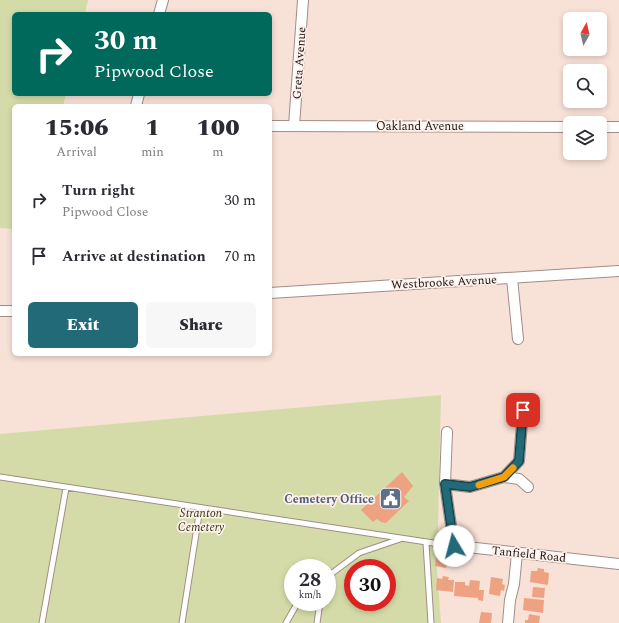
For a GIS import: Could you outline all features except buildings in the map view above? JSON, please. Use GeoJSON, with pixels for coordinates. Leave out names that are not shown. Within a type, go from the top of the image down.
{"type":"FeatureCollection","features":[{"type":"Feature","properties":{"kind":"street"},"geometry":{"type":"LineString","coordinates":[[160,12],[163,0]]}},
{"type":"Feature","properties":{"kind":"street","name":"Greta Avenue"},"geometry":{"type":"LineString","coordinates":[[294,126],[303,0]]}},
{"type":"Feature","properties":{"kind":"street","name":"Oakland Avenue"},"geometry":{"type":"LineString","coordinates":[[272,126],[563,127]]}},
{"type":"Feature","properties":{"kind":"street"},"geometry":{"type":"LineString","coordinates":[[607,127],[619,127]]}},
{"type":"Feature","properties":{"kind":"street","name":"Westbrooke Avenue"},"geometry":{"type":"LineString","coordinates":[[272,293],[619,272]]}},
{"type":"Feature","properties":{"kind":"street"},"geometry":{"type":"LineString","coordinates":[[512,278],[518,339]]}},
{"type":"Feature","properties":{"kind":"street"},"geometry":{"type":"LineString","coordinates":[[0,311],[12,311]]}},
{"type":"Feature","properties":{"kind":"street"},"geometry":{"type":"LineString","coordinates":[[504,477],[519,461],[523,410]]}},
{"type":"Feature","properties":{"kind":"street"},"geometry":{"type":"LineString","coordinates":[[448,432],[445,484],[454,546]]}},
{"type":"Feature","properties":{"kind":"street"},"geometry":{"type":"LineString","coordinates":[[445,484],[470,487],[504,477],[518,479],[528,487]]}},
{"type":"Feature","properties":{"kind":"street","name":"Tanfield Road"},"geometry":{"type":"LineString","coordinates":[[440,544],[619,564]]}},
{"type":"Feature","properties":{"kind":"street"},"geometry":{"type":"LineString","coordinates":[[508,623],[517,553]]}},
{"type":"Feature","properties":{"kind":"lane"},"geometry":{"type":"LineString","coordinates":[[0,477],[440,544]]}},
{"type":"Feature","properties":{"kind":"lane"},"geometry":{"type":"LineString","coordinates":[[42,623],[66,488]]}},
{"type":"Feature","properties":{"kind":"lane"},"geometry":{"type":"LineString","coordinates":[[182,623],[200,508]]}},
{"type":"Feature","properties":{"kind":"lane"},"geometry":{"type":"LineString","coordinates":[[336,570],[359,553],[401,539]]}},
{"type":"Feature","properties":{"kind":"lane"},"geometry":{"type":"LineString","coordinates":[[426,543],[431,623]]}},
{"type":"Feature","properties":{"kind":"lane"},"geometry":{"type":"LineString","coordinates":[[286,623],[293,611]]}},
{"type":"Feature","properties":{"kind":"lane"},"geometry":{"type":"LineString","coordinates":[[317,623],[319,611]]}},
{"type":"Feature","properties":{"kind":"green space"},"geometry":{"type":"Polygon","coordinates":[[[0,0],[88,0],[85,12],[12,12],[12,96],[66,96],[64,104],[12,104],[12,229],[0,228],[0,0]]]}},
{"type":"Feature","properties":{"kind":"green space","name":"Stranton Cemetery"},"geometry":{"type":"Polygon","coordinates":[[[441,395],[437,570],[441,623],[0,623],[0,434],[441,395]]]}},
{"type":"Feature","properties":{"kind":"slow traffic"},"geometry":{"type":"LineString","coordinates":[[479,485],[504,477],[513,468]]}},
{"type":"Feature","properties":{"kind":"place","name":"Cemetery Office"},"geometry":{"type":"Point","coordinates":[390,499]}},
{"type":"Feature","properties":{"kind":"route"},"geometry":{"type":"LineString","coordinates":[[454,546],[445,484],[470,487],[504,477],[519,461],[523,410]]}}]}
